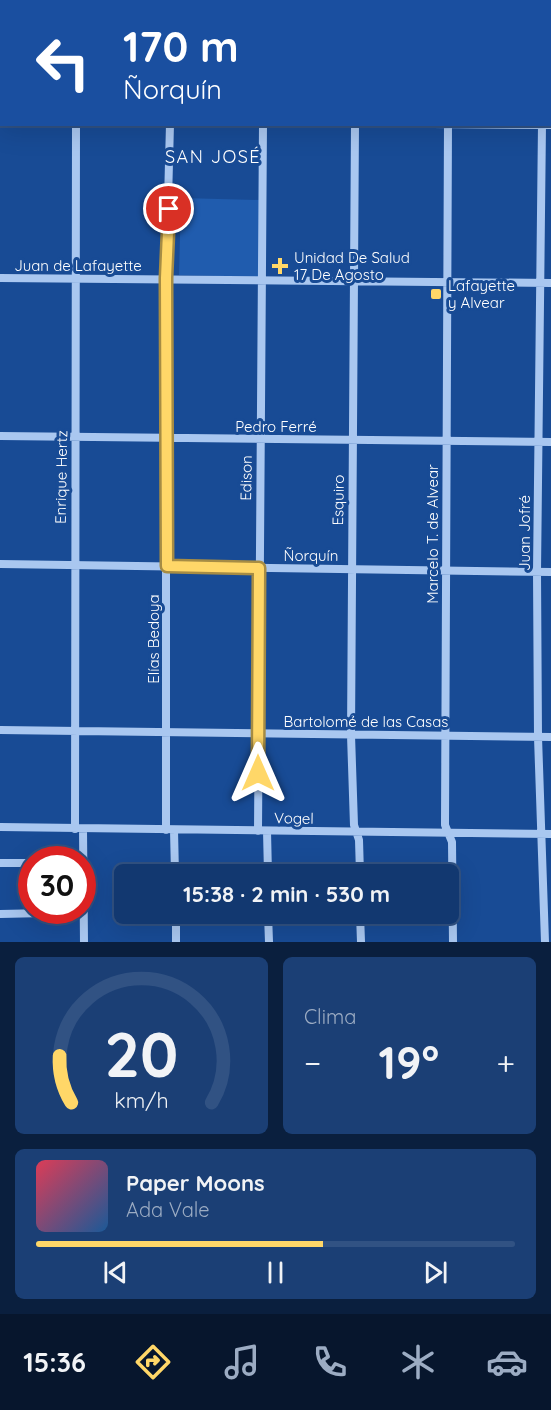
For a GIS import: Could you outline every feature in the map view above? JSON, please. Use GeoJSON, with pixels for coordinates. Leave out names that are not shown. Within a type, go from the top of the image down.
{"type":"FeatureCollection","features":[{"type":"Feature","properties":{"kind":"street","name":"Enrique Hertz"},"geometry":{"type":"LineString","coordinates":[[76,126],[73,732],[84,942]]}},
{"type":"Feature","properties":{"kind":"street","name":"Elías Bedoya"},"geometry":{"type":"LineString","coordinates":[[170,126],[166,278],[167,733],[170,830],[174,864]]}},
{"type":"Feature","properties":{"kind":"street","name":"Edison"},"geometry":{"type":"LineString","coordinates":[[264,126],[258,735],[267,864]]}},
{"type":"Feature","properties":{"kind":"street","name":"Esquiro"},"geometry":{"type":"LineString","coordinates":[[355,126],[351,735],[354,825],[357,832],[359,864]]}},
{"type":"Feature","properties":{"kind":"street","name":"Marcelo T. de Alvear"},"geometry":{"type":"LineString","coordinates":[[448,126],[445,825],[452,842],[453,942]]}},
{"type":"Feature","properties":{"kind":"street","name":"Juan Jofré"},"geometry":{"type":"LineString","coordinates":[[545,126],[540,283],[537,572],[538,737],[546,834],[545,942]]}},
{"type":"Feature","properties":{"kind":"street","name":"Juan de Lafayette"},"geometry":{"type":"LineString","coordinates":[[0,278],[551,283]]}},
{"type":"Feature","properties":{"kind":"street","name":"Pedro Ferré"},"geometry":{"type":"LineString","coordinates":[[0,436],[551,442]]}},
{"type":"Feature","properties":{"kind":"street","name":"Ñorquín"},"geometry":{"type":"LineString","coordinates":[[0,564],[551,572]]}},
{"type":"Feature","properties":{"kind":"street","name":"Bartolomé de las Casas"},"geometry":{"type":"LineString","coordinates":[[0,730],[551,737]]}},
{"type":"Feature","properties":{"kind":"street","name":"Vogel"},"geometry":{"type":"LineString","coordinates":[[0,827],[546,834]]}},
{"type":"Feature","properties":{"kind":"street"},"geometry":{"type":"LineString","coordinates":[[0,863],[18,862]]}},
{"type":"Feature","properties":{"kind":"street"},"geometry":{"type":"LineString","coordinates":[[0,914],[18,914]]}},
{"type":"Feature","properties":{"kind":"street"},"geometry":{"type":"LineString","coordinates":[[176,924],[176,942]]}},
{"type":"Feature","properties":{"kind":"street"},"geometry":{"type":"LineString","coordinates":[[268,924],[269,942]]}},
{"type":"Feature","properties":{"kind":"street"},"geometry":{"type":"LineString","coordinates":[[360,924],[361,942]]}},
{"type":"Feature","properties":{"kind":"shaded area"},"geometry":{"type":"Polygon","coordinates":[[[181,198],[259,200],[258,277],[179,275],[181,198]]]}},
{"type":"Feature","properties":{"kind":"place","name":"Unidad De Salud 17 De Agosto"},"geometry":{"type":"Point","coordinates":[280,266]}},
{"type":"Feature","properties":{"kind":"place","name":"Lafayette y Alvear"},"geometry":{"type":"Point","coordinates":[436,294]}},
{"type":"Feature","properties":{"kind":"district","name":"SAN JOSÉ"},"geometry":{"type":"Point","coordinates":[213,156]}},
{"type":"Feature","properties":{"kind":"route"},"geometry":{"type":"LineString","coordinates":[[169,209],[166,278],[167,566],[259,568],[258,773]]}}]}
